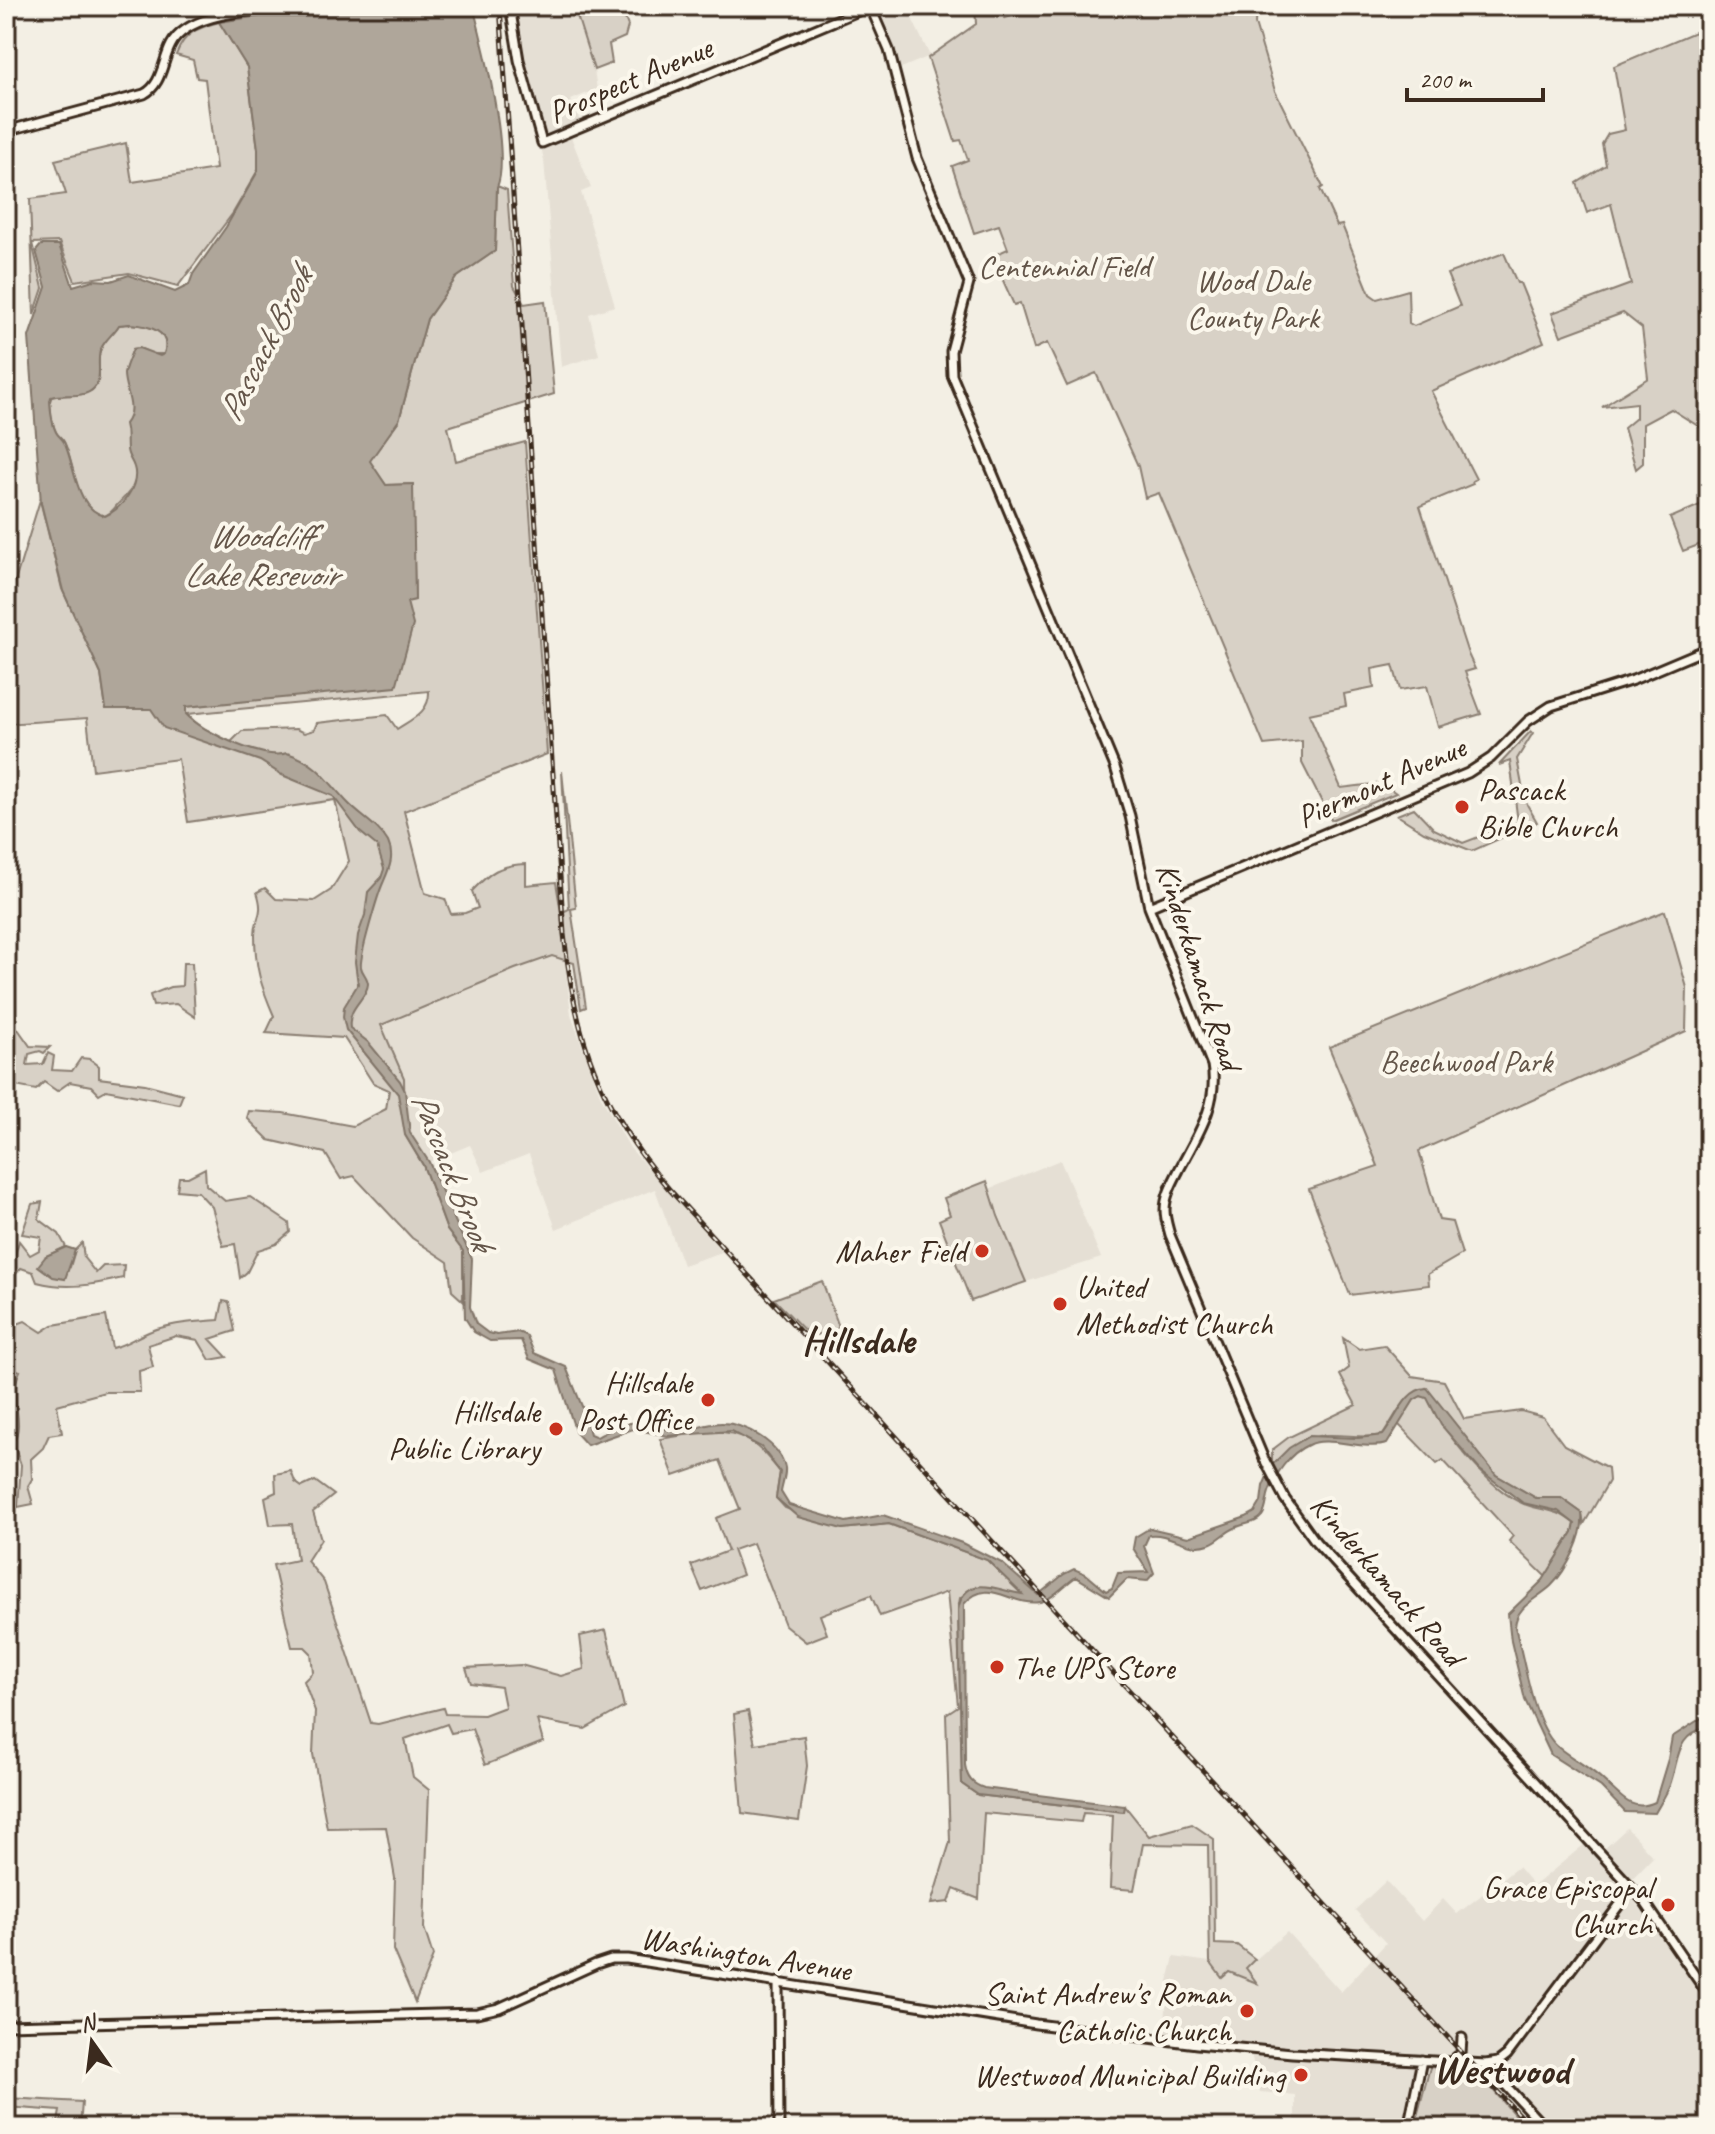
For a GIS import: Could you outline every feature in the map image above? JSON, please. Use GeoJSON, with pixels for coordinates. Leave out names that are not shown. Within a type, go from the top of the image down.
{"type":"FeatureCollection","features":[{"type":"Feature","properties":{"kind":"main road"},"geometry":{"type":"LineString","coordinates":[[6,131],[144,94],[155,86],[172,43],[186,28],[212,17],[287,6]]}},
{"type":"Feature","properties":{"kind":"main road","name":"Prospect Avenue"},"geometry":{"type":"LineString","coordinates":[[510,6],[519,60],[542,143],[870,6]]}},
{"type":"Feature","properties":{"kind":"main road","name":"Kinderkamack Road"},"geometry":{"type":"LineString","coordinates":[[870,6],[889,50],[917,158],[969,283],[951,351],[952,375],[1118,775],[1149,907],[1210,1056],[1214,1083],[1207,1115],[1167,1198],[1166,1218],[1170,1235],[1268,1468],[1316,1542],[1648,1906],[1709,1996]]}},
{"type":"Feature","properties":{"kind":"main road","name":"Piermont Avenue"},"geometry":{"type":"LineString","coordinates":[[1149,907],[1468,773],[1491,758],[1528,721],[1558,703],[1633,680],[1709,648]]}},
{"type":"Feature","properties":{"kind":"main road"},"geometry":{"type":"LineString","coordinates":[[1486,2064],[1498,2062],[1507,2055],[1632,1888]]}},
{"type":"Feature","properties":{"kind":"main road","name":"Washington Avenue"},"geometry":{"type":"LineString","coordinates":[[6,2025],[477,2013],[508,2005],[611,1959],[639,1959],[1036,2024],[1186,2043],[1292,2053],[1486,2064]]}},
{"type":"Feature","properties":{"kind":"main road"},"geometry":{"type":"LineString","coordinates":[[778,1982],[779,2128]]}},
{"type":"Feature","properties":{"kind":"main road"},"geometry":{"type":"LineString","coordinates":[[1451,2062],[1461,2053],[1462,2038]]}},
{"type":"Feature","properties":{"kind":"main road"},"geometry":{"type":"LineString","coordinates":[[1408,2128],[1422,2060]]}},
{"type":"Feature","properties":{"kind":"main road"},"geometry":{"type":"LineString","coordinates":[[1486,2064],[1545,2128]]}},
{"type":"Feature","properties":{"kind":"shaded area"},"geometry":{"type":"Polygon","coordinates":[[[550,6],[574,6],[594,70],[597,89],[571,100],[582,126],[569,132],[591,188],[581,192],[615,306],[589,314],[599,355],[561,367],[544,160],[511,17],[550,6]]]}},
{"type":"Feature","properties":{"kind":"shaded area"},"geometry":{"type":"Polygon","coordinates":[[[870,6],[906,6],[930,56],[894,71],[870,6]]]}},
{"type":"Feature","properties":{"kind":"shaded area"},"geometry":{"type":"Polygon","coordinates":[[[552,956],[565,960],[571,1015],[601,1097],[630,1148],[722,1252],[683,1265],[655,1189],[556,1229],[529,1154],[483,1172],[470,1145],[429,1162],[410,1133],[404,1078],[381,1025],[552,956]]]}},
{"type":"Feature","properties":{"kind":"shaded area"},"geometry":{"type":"Polygon","coordinates":[[[1060,1160],[1101,1258],[1026,1282],[989,1189],[1060,1160]]]}},
{"type":"Feature","properties":{"kind":"shaded area"},"geometry":{"type":"Polygon","coordinates":[[[1627,1828],[1653,1857],[1623,1888],[1709,1991],[1709,2128],[1551,2128],[1496,2068],[1417,2065],[1403,2128],[1344,2119],[1342,2128],[1295,2128],[1295,2095],[1260,2092],[1249,2045],[1164,2037],[1168,1981],[1174,1957],[1210,1962],[1222,1978],[1229,1972],[1255,1983],[1246,1968],[1287,1932],[1341,1992],[1386,1943],[1355,1910],[1386,1881],[1422,1921],[1443,1899],[1457,1914],[1518,1867],[1534,1886],[1592,1838],[1603,1850],[1627,1828]]]}},
{"type":"Feature","properties":{"kind":"green space"},"geometry":{"type":"Polygon","coordinates":[[[574,6],[620,6],[628,26],[625,37],[609,44],[612,63],[594,70],[574,6]]]}},
{"type":"Feature","properties":{"kind":"green space","name":"Wood Dale County Park"},"geometry":{"type":"Polygon","coordinates":[[[975,6],[999,6],[1005,18],[1048,6],[1256,6],[1255,24],[1275,91],[1323,187],[1320,189],[1337,226],[1342,225],[1370,294],[1377,299],[1408,290],[1409,323],[1414,326],[1460,306],[1447,274],[1504,253],[1544,342],[1431,391],[1476,479],[1472,481],[1473,484],[1420,506],[1475,669],[1465,672],[1481,714],[1438,727],[1427,686],[1400,690],[1393,665],[1372,669],[1374,688],[1344,694],[1346,706],[1309,714],[1341,788],[1382,783],[1396,793],[1331,820],[1302,763],[1302,741],[1264,745],[1159,493],[1145,498],[1138,466],[1096,373],[1067,386],[1047,343],[1034,349],[1020,303],[1014,305],[992,256],[1008,249],[999,225],[974,233],[952,166],[968,160],[961,140],[955,141],[928,58],[976,24],[975,6]]]}},
{"type":"Feature","properties":{"kind":"green space"},"geometry":{"type":"Polygon","coordinates":[[[219,22],[247,67],[258,149],[258,170],[233,213],[178,286],[129,273],[75,281],[59,242],[32,243],[43,288],[34,315],[30,199],[66,194],[55,160],[126,143],[132,182],[216,169],[205,79],[197,78],[193,60],[176,55],[192,32],[219,22]]]}},
{"type":"Feature","properties":{"kind":"green space"},"geometry":{"type":"Polygon","coordinates":[[[1709,26],[1709,433],[1671,409],[1643,424],[1643,463],[1636,469],[1624,428],[1636,418],[1636,403],[1602,407],[1648,378],[1642,328],[1623,313],[1561,336],[1552,313],[1631,284],[1611,204],[1587,213],[1577,183],[1606,165],[1602,144],[1608,134],[1625,130],[1614,66],[1709,26]]]}},
{"type":"Feature","properties":{"kind":"green space"},"geometry":{"type":"Polygon","coordinates":[[[13,168],[13,241],[6,236],[6,170],[13,168]]]}},
{"type":"Feature","properties":{"kind":"green space"},"geometry":{"type":"Polygon","coordinates":[[[497,186],[507,190],[514,286],[524,304],[545,301],[554,394],[448,427],[456,461],[525,442],[547,754],[404,811],[425,893],[445,899],[451,914],[478,908],[472,891],[490,874],[509,866],[526,864],[526,885],[556,882],[561,913],[569,909],[562,771],[576,908],[571,909],[586,1007],[581,1009],[574,963],[552,956],[381,1025],[404,1078],[405,1135],[423,1165],[447,1230],[463,1251],[463,1301],[452,1291],[448,1262],[412,1238],[354,1176],[341,1179],[325,1153],[269,1140],[247,1118],[249,1111],[283,1113],[353,1126],[386,1109],[389,1090],[373,1083],[344,1038],[266,1033],[274,1016],[262,986],[256,957],[255,928],[260,911],[257,892],[265,888],[276,899],[314,901],[331,890],[349,861],[335,800],[188,822],[178,759],[93,770],[87,718],[6,724],[6,611],[40,500],[62,589],[101,674],[106,709],[177,708],[406,601],[415,600],[412,484],[386,485],[369,461],[399,420],[427,319],[456,278],[495,251],[497,186]],[[429,691],[187,714],[199,726],[231,742],[242,731],[296,729],[304,733],[314,730],[317,723],[387,715],[397,729],[419,714],[429,698],[429,691]]]}},
{"type":"Feature","properties":{"kind":"green space"},"geometry":{"type":"Polygon","coordinates":[[[119,325],[157,330],[165,339],[166,346],[164,354],[133,349],[125,370],[131,404],[129,456],[136,477],[129,492],[105,516],[95,512],[81,496],[68,451],[54,428],[50,401],[51,397],[81,395],[94,388],[101,348],[119,325]]]}},
{"type":"Feature","properties":{"kind":"green space"},"geometry":{"type":"Polygon","coordinates":[[[1709,501],[1709,541],[1683,551],[1670,518],[1709,501]]]}},
{"type":"Feature","properties":{"kind":"green space"},"geometry":{"type":"Polygon","coordinates":[[[1531,731],[1533,733],[1517,759],[1525,801],[1537,822],[1472,851],[1424,832],[1397,815],[1414,808],[1434,829],[1463,843],[1518,822],[1510,761],[1499,765],[1531,731]]]}},
{"type":"Feature","properties":{"kind":"green space","name":"Beechwood Park"},"geometry":{"type":"Polygon","coordinates":[[[1665,911],[1687,988],[1686,1031],[1419,1151],[1439,1220],[1452,1222],[1462,1254],[1428,1274],[1429,1285],[1350,1295],[1309,1189],[1378,1166],[1329,1047],[1665,911]]]}},
{"type":"Feature","properties":{"kind":"green space"},"geometry":{"type":"Polygon","coordinates":[[[183,963],[192,963],[195,1017],[176,1004],[153,1006],[150,995],[182,986],[183,963]]]}},
{"type":"Feature","properties":{"kind":"green space"},"geometry":{"type":"Polygon","coordinates":[[[18,1029],[30,1046],[50,1047],[44,1053],[29,1054],[27,1065],[43,1064],[48,1053],[54,1056],[52,1070],[72,1071],[81,1058],[90,1059],[99,1066],[99,1078],[145,1084],[183,1094],[179,1104],[106,1090],[99,1094],[91,1086],[70,1082],[57,1091],[44,1082],[36,1090],[15,1086],[13,1073],[6,1070],[6,1032],[18,1029]]]}},
{"type":"Feature","properties":{"kind":"green space"},"geometry":{"type":"Polygon","coordinates":[[[205,1168],[206,1185],[225,1201],[250,1197],[289,1223],[290,1232],[276,1244],[258,1250],[247,1272],[240,1278],[235,1244],[223,1246],[212,1207],[198,1192],[177,1190],[179,1177],[188,1177],[205,1168]]]}},
{"type":"Feature","properties":{"kind":"green space","name":"Maher Field"},"geometry":{"type":"Polygon","coordinates":[[[987,1181],[1026,1282],[971,1301],[939,1220],[950,1215],[944,1198],[987,1181]]]}},
{"type":"Feature","properties":{"kind":"green space"},"geometry":{"type":"Polygon","coordinates":[[[42,1202],[39,1219],[59,1234],[66,1247],[46,1256],[70,1267],[75,1250],[82,1243],[84,1258],[96,1273],[103,1266],[124,1265],[123,1278],[58,1286],[37,1282],[33,1272],[21,1268],[13,1277],[11,1268],[19,1241],[30,1255],[39,1250],[41,1237],[22,1234],[32,1204],[42,1202]]]}},
{"type":"Feature","properties":{"kind":"green space"},"geometry":{"type":"Polygon","coordinates":[[[822,1281],[839,1327],[835,1331],[810,1336],[774,1299],[822,1281]]]}},
{"type":"Feature","properties":{"kind":"green space"},"geometry":{"type":"Polygon","coordinates":[[[223,1301],[229,1302],[235,1331],[210,1339],[227,1357],[210,1360],[198,1340],[176,1336],[148,1345],[153,1367],[139,1371],[140,1392],[105,1392],[57,1405],[62,1433],[49,1435],[43,1448],[31,1459],[32,1479],[28,1486],[33,1504],[18,1507],[21,1465],[13,1442],[18,1426],[15,1391],[20,1371],[6,1367],[6,1328],[25,1321],[42,1332],[53,1325],[106,1316],[112,1348],[160,1328],[219,1320],[223,1301]]]}},
{"type":"Feature","properties":{"kind":"green space"},"geometry":{"type":"Polygon","coordinates":[[[1343,1338],[1359,1349],[1384,1345],[1412,1376],[1444,1381],[1464,1419],[1521,1411],[1543,1417],[1564,1445],[1608,1468],[1609,1481],[1584,1524],[1582,1513],[1561,1498],[1536,1498],[1496,1475],[1426,1388],[1399,1409],[1383,1435],[1318,1436],[1296,1446],[1272,1465],[1272,1450],[1289,1437],[1356,1405],[1340,1375],[1349,1368],[1343,1338]]]}},
{"type":"Feature","properties":{"kind":"green space"},"geometry":{"type":"Polygon","coordinates":[[[1421,1396],[1428,1398],[1443,1426],[1468,1458],[1497,1486],[1524,1504],[1555,1512],[1575,1524],[1546,1577],[1509,1541],[1513,1536],[1443,1460],[1437,1464],[1398,1424],[1414,1400],[1421,1396]]]}},
{"type":"Feature","properties":{"kind":"green space"},"geometry":{"type":"Polygon","coordinates":[[[709,1431],[742,1437],[765,1454],[780,1472],[776,1498],[785,1508],[842,1529],[889,1524],[987,1560],[1023,1595],[972,1588],[960,1598],[962,1784],[978,1795],[1123,1812],[1125,1806],[1149,1836],[1192,1824],[1214,1839],[1215,1944],[1237,1945],[1255,1959],[1246,1968],[1257,1983],[1229,1972],[1222,1978],[1210,1962],[1208,1845],[1143,1844],[1134,1890],[1110,1888],[1113,1815],[1083,1813],[1081,1822],[984,1813],[979,1899],[954,1889],[949,1902],[931,1904],[950,1842],[946,1714],[958,1706],[947,1592],[880,1616],[871,1595],[820,1615],[827,1634],[806,1642],[785,1625],[753,1543],[733,1550],[742,1575],[702,1591],[691,1565],[728,1551],[716,1518],[740,1509],[720,1460],[674,1476],[660,1439],[709,1431]]]}},
{"type":"Feature","properties":{"kind":"green space"},"geometry":{"type":"Polygon","coordinates":[[[291,1471],[295,1482],[302,1487],[315,1481],[334,1495],[313,1512],[321,1539],[307,1561],[324,1582],[371,1723],[378,1724],[443,1708],[445,1714],[484,1715],[505,1707],[501,1687],[471,1683],[466,1668],[521,1665],[561,1676],[584,1669],[580,1636],[606,1630],[624,1707],[585,1729],[537,1720],[543,1742],[485,1765],[472,1729],[451,1733],[447,1724],[405,1739],[413,1777],[429,1790],[424,1928],[433,1956],[415,2002],[393,1950],[395,1878],[386,1827],[327,1828],[313,1754],[315,1711],[304,1681],[313,1672],[311,1653],[305,1647],[292,1647],[273,1565],[297,1560],[292,1524],[270,1525],[265,1497],[276,1492],[275,1474],[291,1471]]]}},
{"type":"Feature","properties":{"kind":"green space"},"geometry":{"type":"Polygon","coordinates":[[[748,1711],[755,1744],[804,1736],[807,1766],[799,1821],[742,1813],[734,1714],[748,1711]]]}},
{"type":"Feature","properties":{"kind":"green space"},"geometry":{"type":"Polygon","coordinates":[[[1430,2067],[1475,2069],[1526,2128],[1414,2128],[1430,2067]]]}},
{"type":"Feature","properties":{"kind":"green space"},"geometry":{"type":"Polygon","coordinates":[[[6,2098],[82,2102],[80,2128],[57,2128],[60,2111],[6,2107],[6,2098]]]}},
{"type":"Feature","properties":{"kind":"water","name":"Woodcliff Lake Resevoir"},"geometry":{"type":"Polygon","coordinates":[[[327,6],[473,6],[489,71],[501,150],[495,251],[456,278],[427,319],[399,420],[370,461],[386,485],[413,484],[415,600],[407,602],[413,625],[396,687],[186,707],[186,714],[194,721],[234,743],[264,753],[287,753],[307,762],[388,842],[390,863],[361,961],[367,989],[351,1014],[350,1028],[368,1042],[405,1091],[410,1133],[429,1162],[472,1259],[470,1307],[476,1324],[488,1333],[518,1332],[527,1336],[534,1353],[566,1367],[590,1434],[597,1437],[618,1426],[636,1422],[680,1431],[716,1423],[741,1427],[769,1443],[782,1459],[785,1471],[781,1492],[789,1505],[846,1522],[883,1515],[962,1543],[1002,1563],[1038,1595],[1074,1569],[1086,1574],[1106,1591],[1112,1588],[1118,1573],[1148,1572],[1133,1548],[1135,1537],[1150,1528],[1188,1537],[1246,1517],[1255,1512],[1261,1502],[1263,1486],[1272,1465],[1289,1448],[1309,1436],[1358,1438],[1383,1435],[1406,1399],[1427,1388],[1496,1475],[1536,1498],[1561,1498],[1582,1513],[1581,1531],[1569,1562],[1551,1586],[1523,1608],[1515,1627],[1536,1708],[1550,1738],[1627,1801],[1647,1805],[1655,1802],[1672,1737],[1709,1713],[1709,1726],[1690,1735],[1680,1748],[1670,1785],[1655,1813],[1625,1812],[1601,1787],[1551,1755],[1525,1700],[1508,1614],[1543,1580],[1575,1524],[1558,1511],[1523,1503],[1480,1470],[1441,1425],[1427,1398],[1421,1396],[1414,1400],[1387,1444],[1367,1446],[1316,1442],[1301,1449],[1275,1478],[1262,1516],[1257,1521],[1238,1526],[1213,1543],[1193,1546],[1165,1536],[1149,1535],[1144,1546],[1154,1573],[1147,1581],[1127,1579],[1109,1597],[1076,1577],[1045,1601],[1029,1602],[982,1592],[964,1604],[965,1765],[971,1780],[984,1788],[1125,1806],[1124,1812],[978,1795],[962,1784],[958,1610],[962,1598],[974,1587],[992,1587],[1022,1594],[987,1560],[889,1524],[842,1529],[798,1517],[776,1498],[780,1472],[761,1447],[731,1431],[668,1436],[633,1429],[587,1445],[576,1433],[556,1370],[529,1359],[521,1340],[490,1341],[474,1332],[465,1318],[463,1251],[447,1230],[423,1165],[405,1135],[398,1094],[346,1030],[343,1017],[344,1007],[358,984],[355,962],[368,892],[381,878],[384,869],[377,846],[360,832],[333,796],[282,775],[260,761],[164,728],[151,709],[106,709],[101,674],[63,591],[41,503],[29,337],[46,287],[36,251],[41,245],[59,245],[73,286],[93,280],[111,281],[129,275],[175,292],[189,285],[258,171],[247,67],[219,22],[327,6]],[[119,325],[100,351],[94,388],[81,395],[51,397],[50,401],[54,428],[68,451],[77,485],[87,505],[105,516],[123,502],[134,482],[125,424],[130,412],[124,374],[126,365],[133,349],[139,348],[160,356],[164,354],[166,346],[156,330],[119,325]]]}},
{"type":"Feature","properties":{"kind":"water"},"geometry":{"type":"Polygon","coordinates":[[[66,1247],[75,1250],[65,1279],[53,1277],[38,1266],[46,1256],[66,1247]]]}},
{"type":"Feature","properties":{"kind":"railway"},"geometry":{"type":"LineString","coordinates":[[500,6],[564,934],[575,1006],[594,1070],[608,1100],[625,1130],[669,1189],[1531,2128]]}},
{"type":"Feature","properties":{"kind":"place","name":"Pascack Bible Church"},"geometry":{"type":"Point","coordinates":[1462,807]}},
{"type":"Feature","properties":{"kind":"place","name":"Maher Field"},"geometry":{"type":"Point","coordinates":[982,1251]}},
{"type":"Feature","properties":{"kind":"place","name":"United Methodist Church"},"geometry":{"type":"Point","coordinates":[1060,1304]}},
{"type":"Feature","properties":{"kind":"place","name":"Hillsdale Post Office"},"geometry":{"type":"Point","coordinates":[708,1400]}},
{"type":"Feature","properties":{"kind":"place","name":"Hillsdale Public Library"},"geometry":{"type":"Point","coordinates":[556,1429]}},
{"type":"Feature","properties":{"kind":"place","name":"The UPS Store"},"geometry":{"type":"Point","coordinates":[997,1667]}},
{"type":"Feature","properties":{"kind":"place","name":"Grace Episcopal Church"},"geometry":{"type":"Point","coordinates":[1668,1905]}},
{"type":"Feature","properties":{"kind":"place","name":"Saint Andrew's Roman Catholic Church"},"geometry":{"type":"Point","coordinates":[1247,2011]}},
{"type":"Feature","properties":{"kind":"place","name":"Westwood Municipal Building"},"geometry":{"type":"Point","coordinates":[1301,2075]}},
{"type":"Feature","properties":{"kind":"district","name":"Hillsdale"},"geometry":{"type":"Point","coordinates":[858,1340]}},
{"type":"Feature","properties":{"kind":"district","name":"Westwood"},"geometry":{"type":"Point","coordinates":[1501,2070]}},
{"type":"Feature","properties":{"kind":"park label","name":"Centennial Field"},"geometry":{"type":"Point","coordinates":[1064,266]}},
{"type":"Feature","properties":{"kind":"water label","name":"Pascack Brook"},"geometry":{"type":"Point","coordinates":[265,344]}},
{"type":"Feature","properties":{"kind":"water label","name":"Pascack Brook"},"geometry":{"type":"Point","coordinates":[453,1171]}}]}
